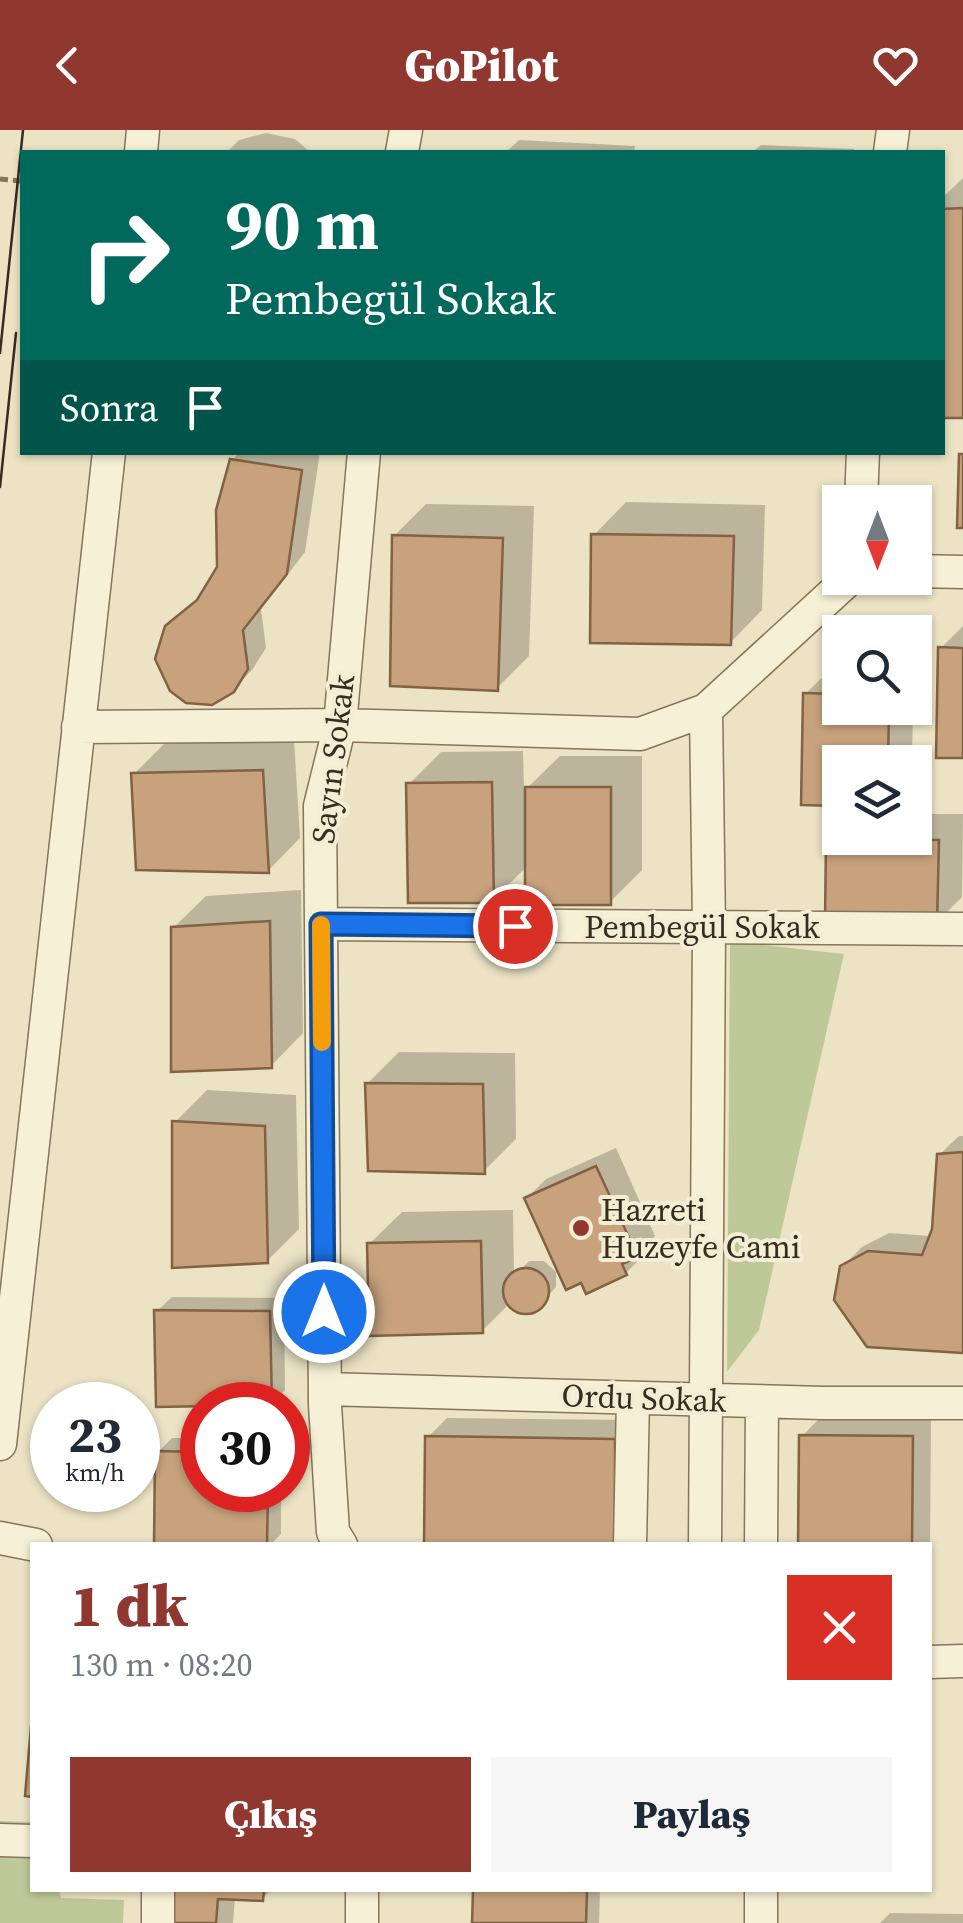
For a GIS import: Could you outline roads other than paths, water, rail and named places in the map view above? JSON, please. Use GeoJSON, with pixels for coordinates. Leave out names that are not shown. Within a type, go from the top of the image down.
{"type":"FeatureCollection","features":[{"type":"Feature","properties":{"kind":"street"},"geometry":{"type":"LineString","coordinates":[[0,1444],[109,455]]}},
{"type":"Feature","properties":{"kind":"street","name":"Sayın Sokak"},"geometry":{"type":"LineString","coordinates":[[339,1542],[333,1532],[325,1389],[320,806],[340,725],[364,455]]}},
{"type":"Feature","properties":{"kind":"street"},"geometry":{"type":"LineString","coordinates":[[862,485],[863,455]]}},
{"type":"Feature","properties":{"kind":"street"},"geometry":{"type":"LineString","coordinates":[[932,571],[963,572]]}},
{"type":"Feature","properties":{"kind":"street"},"geometry":{"type":"LineString","coordinates":[[78,726],[340,725],[640,734],[706,710],[831,595]]}},
{"type":"Feature","properties":{"kind":"street"},"geometry":{"type":"LineString","coordinates":[[705,1542],[709,927],[706,710]]}},
{"type":"Feature","properties":{"kind":"street","name":"Pembegül Sokak"},"geometry":{"type":"LineString","coordinates":[[321,924],[963,929]]}},
{"type":"Feature","properties":{"kind":"street","name":"Ordu Sokak"},"geometry":{"type":"LineString","coordinates":[[325,1389],[762,1402],[963,1402]]}},
{"type":"Feature","properties":{"kind":"street"},"geometry":{"type":"LineString","coordinates":[[630,1542],[634,1398]]}},
{"type":"Feature","properties":{"kind":"street"},"geometry":{"type":"LineString","coordinates":[[761,1542],[762,1402]]}},
{"type":"Feature","properties":{"kind":"street"},"geometry":{"type":"LineString","coordinates":[[0,1538],[30,1544]]}},
{"type":"Feature","properties":{"kind":"street"},"geometry":{"type":"LineString","coordinates":[[932,1662],[963,1662]]}},
{"type":"Feature","properties":{"kind":"street"},"geometry":{"type":"LineString","coordinates":[[0,1840],[30,1840]]}},
{"type":"Feature","properties":{"kind":"street"},"geometry":{"type":"LineString","coordinates":[[158,1892],[158,1923]]}},
{"type":"Feature","properties":{"kind":"street"},"geometry":{"type":"LineString","coordinates":[[362,1892],[362,1923]]}},
{"type":"Feature","properties":{"kind":"street"},"geometry":{"type":"LineString","coordinates":[[760,1892],[761,1923]]}},
{"type":"Feature","properties":{"kind":"tram line"},"geometry":{"type":"LineString","coordinates":[[21,150],[23,130]]}},
{"type":"Feature","properties":{"kind":"tram line"},"geometry":{"type":"LineString","coordinates":[[0,353],[20,159]]}},
{"type":"Feature","properties":{"kind":"tram line"},"geometry":{"type":"LineString","coordinates":[[0,487],[16,333]]}},
{"type":"Feature","properties":{"kind":"place","name":"Hazreti Huzeyfe Cami"},"geometry":{"type":"Point","coordinates":[581,1228]}}]}
